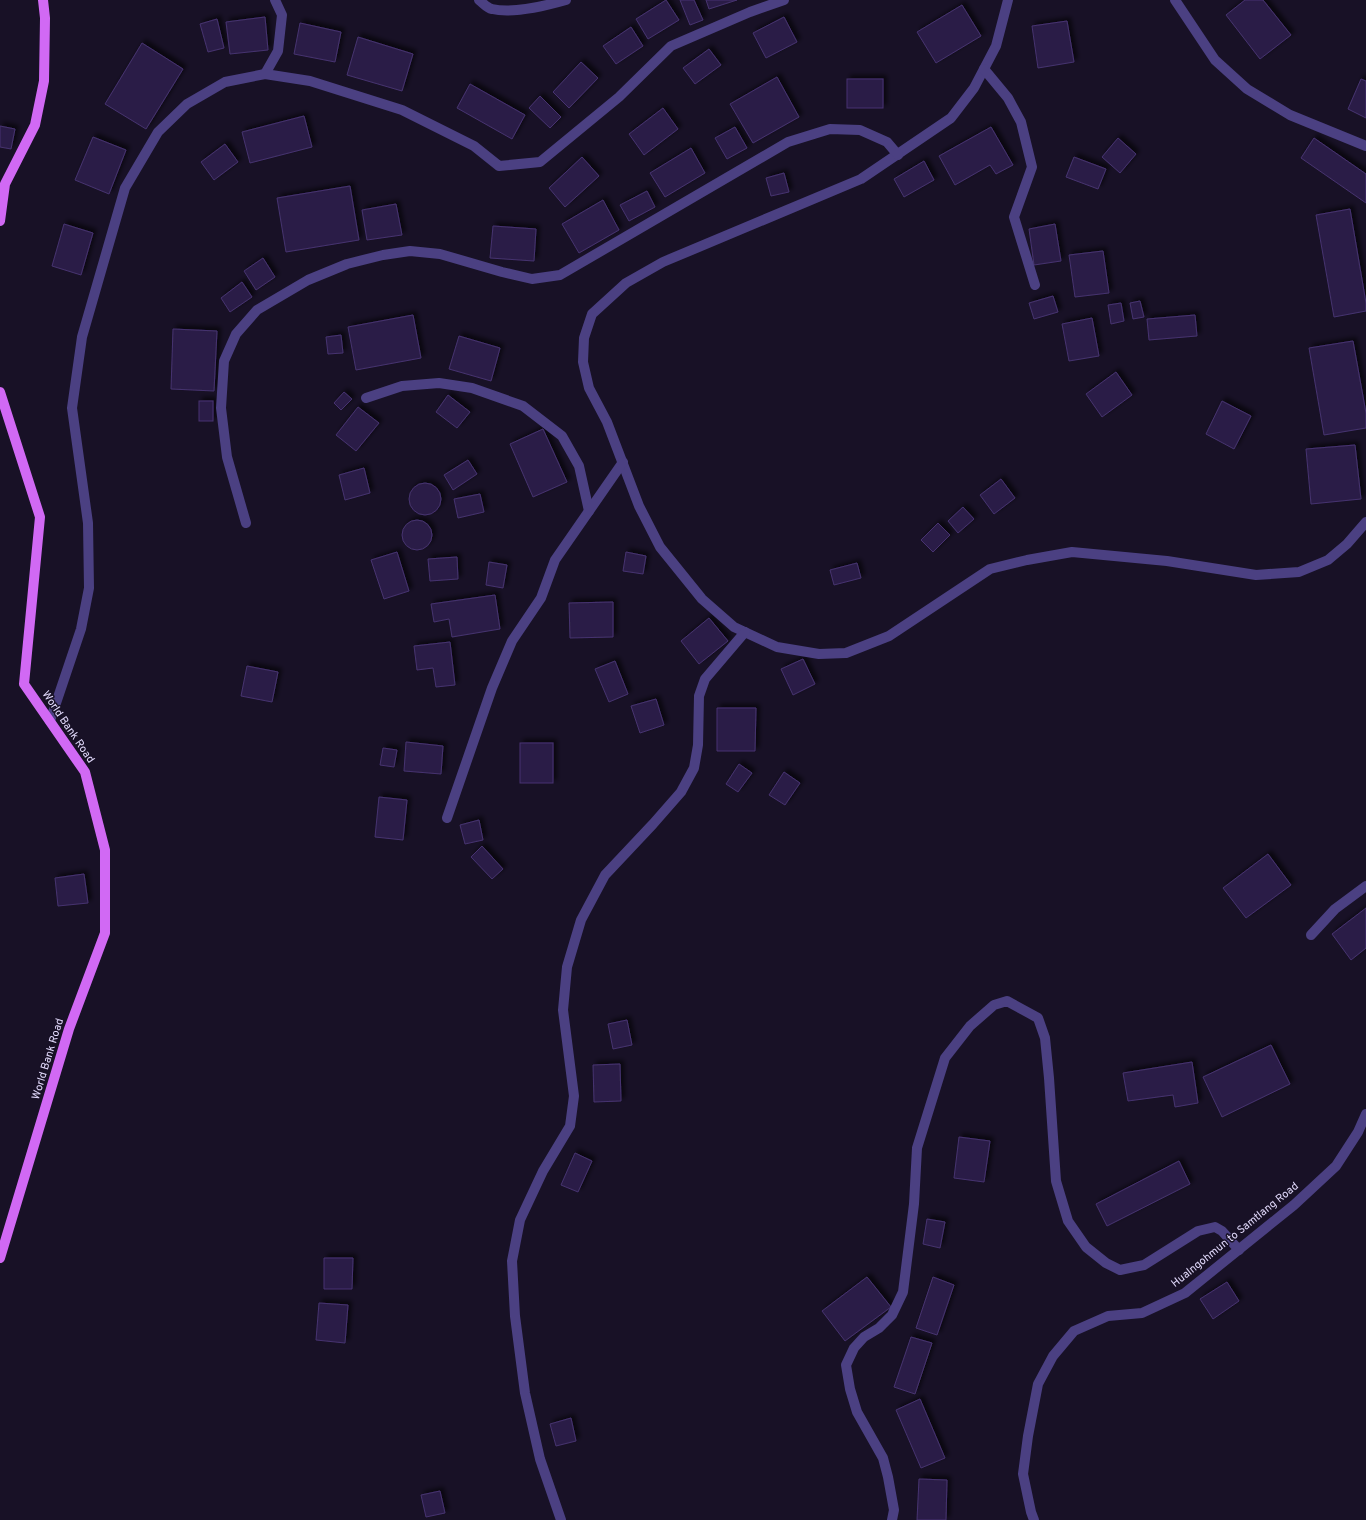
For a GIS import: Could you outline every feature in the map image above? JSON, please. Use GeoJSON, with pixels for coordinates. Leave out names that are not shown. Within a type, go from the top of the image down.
{"type":"FeatureCollection","features":[{"type":"Feature","properties":{"kind":"main road"},"geometry":{"type":"LineString","coordinates":[[0,221],[5,184],[35,125],[44,81],[45,18],[43,0]]}},
{"type":"Feature","properties":{"kind":"main road","name":"World Bank Road"},"geometry":{"type":"LineString","coordinates":[[0,392],[40,517],[24,684],[85,772],[105,850],[105,933],[69,1029],[0,1258]]}},
{"type":"Feature","properties":{"kind":"street"},"geometry":{"type":"LineString","coordinates":[[265,74],[278,50],[282,15],[275,0]]}},
{"type":"Feature","properties":{"kind":"street"},"geometry":{"type":"LineString","coordinates":[[479,0],[490,9],[511,10],[550,5],[566,0]]}},
{"type":"Feature","properties":{"kind":"street"},"geometry":{"type":"LineString","coordinates":[[50,721],[81,629],[89,588],[88,523],[72,408],[82,337],[125,188],[158,132],[187,104],[225,82],[265,74],[310,81],[402,110],[474,146],[499,166],[540,162],[619,97],[671,46],[750,12],[784,0]]}},
{"type":"Feature","properties":{"kind":"street"},"geometry":{"type":"LineString","coordinates":[[1008,0],[996,46],[974,88],[951,118],[898,155],[861,178],[663,262],[626,283],[592,314],[584,338],[583,362],[590,388],[607,422],[639,506],[660,547],[702,599],[734,627],[777,648],[818,654],[846,653],[889,636],[990,570],[1020,562],[1072,552],[1167,561],[1256,576],[1299,572],[1328,560],[1347,544],[1366,522]]}},
{"type":"Feature","properties":{"kind":"street"},"geometry":{"type":"LineString","coordinates":[[1175,0],[1182,13],[1215,60],[1247,89],[1290,115],[1362,144],[1366,152]]}},
{"type":"Feature","properties":{"kind":"street"},"geometry":{"type":"LineString","coordinates":[[984,69],[1008,98],[1021,122],[1032,167],[1014,217],[1035,285]]}},
{"type":"Feature","properties":{"kind":"street"},"geometry":{"type":"LineString","coordinates":[[246,523],[226,457],[221,408],[224,361],[236,334],[257,310],[308,280],[347,264],[383,255],[410,251],[440,254],[532,279],[560,275],[788,142],[830,129],[860,130],[887,142],[898,155]]}},
{"type":"Feature","properties":{"kind":"street"},"geometry":{"type":"LineString","coordinates":[[366,398],[402,386],[439,382],[472,388],[523,406],[562,436],[579,466],[589,511]]}},
{"type":"Feature","properties":{"kind":"street"},"geometry":{"type":"LineString","coordinates":[[446,818],[492,688],[512,641],[541,598],[555,560],[622,462]]}},
{"type":"Feature","properties":{"kind":"street"},"geometry":{"type":"LineString","coordinates":[[561,1520],[540,1459],[525,1393],[515,1316],[512,1261],[520,1220],[543,1171],[570,1126],[574,1096],[563,1010],[566,967],[581,920],[605,875],[676,797],[694,768],[698,745],[699,696],[705,679],[745,632]]}},
{"type":"Feature","properties":{"kind":"street"},"geometry":{"type":"LineString","coordinates":[[1311,935],[1335,909],[1366,886]]}},
{"type":"Feature","properties":{"kind":"street"},"geometry":{"type":"LineString","coordinates":[[892,1520],[894,1510],[883,1458],[857,1412],[850,1389],[846,1365],[854,1348],[864,1337],[879,1328],[892,1315],[903,1292],[914,1204],[917,1148],[945,1058],[970,1026],[994,1005],[1007,1001],[1038,1018],[1045,1038],[1056,1181],[1068,1221],[1086,1247],[1106,1263],[1120,1270],[1144,1265],[1198,1231],[1215,1227],[1222,1231],[1239,1250]]}},
{"type":"Feature","properties":{"kind":"street","name":"Hualngohmun to Samtlang Road"},"geometry":{"type":"LineString","coordinates":[[1034,1520],[1023,1474],[1028,1436],[1038,1384],[1053,1356],[1074,1331],[1108,1316],[1142,1313],[1185,1293],[1294,1205],[1336,1166],[1358,1132],[1366,1114]]}},
{"type":"Feature","properties":{"kind":"building"},"geometry":{"type":"Polygon","coordinates":[[[666,0],[679,20],[648,39],[636,19],[666,0]]]}},
{"type":"Feature","properties":{"kind":"building"},"geometry":{"type":"Polygon","coordinates":[[[680,0],[694,0],[703,20],[690,25],[680,0]]]}},
{"type":"Feature","properties":{"kind":"building"},"geometry":{"type":"Polygon","coordinates":[[[706,0],[737,0],[709,9],[706,0]]]}},
{"type":"Feature","properties":{"kind":"building"},"geometry":{"type":"Polygon","coordinates":[[[1245,0],[1263,0],[1291,35],[1260,59],[1226,15],[1245,0]]]}},
{"type":"Feature","properties":{"kind":"building"},"geometry":{"type":"Polygon","coordinates":[[[962,5],[981,36],[936,63],[917,32],[962,5]]]}},
{"type":"Feature","properties":{"kind":"building"},"geometry":{"type":"Polygon","coordinates":[[[265,17],[268,50],[230,54],[226,22],[265,17]]]}},
{"type":"Feature","properties":{"kind":"building"},"geometry":{"type":"Polygon","coordinates":[[[784,17],[797,42],[766,58],[753,33],[784,17]]]}},
{"type":"Feature","properties":{"kind":"building"},"geometry":{"type":"Polygon","coordinates":[[[217,19],[224,48],[208,52],[200,24],[217,19]]]}},
{"type":"Feature","properties":{"kind":"building"},"geometry":{"type":"Polygon","coordinates":[[[1067,21],[1074,62],[1038,68],[1032,26],[1067,21]]]}},
{"type":"Feature","properties":{"kind":"building"},"geometry":{"type":"Polygon","coordinates":[[[300,23],[341,32],[335,62],[294,54],[300,23]]]}},
{"type":"Feature","properties":{"kind":"building"},"geometry":{"type":"Polygon","coordinates":[[[631,27],[643,46],[616,64],[603,46],[631,27]]]}},
{"type":"Feature","properties":{"kind":"building"},"geometry":{"type":"Polygon","coordinates":[[[358,37],[413,54],[402,91],[347,75],[358,37]]]}},
{"type":"Feature","properties":{"kind":"building"},"geometry":{"type":"Polygon","coordinates":[[[142,43],[183,69],[146,129],[105,104],[142,43]]]}},
{"type":"Feature","properties":{"kind":"building"},"geometry":{"type":"Polygon","coordinates":[[[709,49],[721,65],[695,84],[683,68],[709,49]]]}},
{"type":"Feature","properties":{"kind":"building"},"geometry":{"type":"Polygon","coordinates":[[[581,62],[598,78],[569,108],[553,92],[581,62]]]}},
{"type":"Feature","properties":{"kind":"building"},"geometry":{"type":"Polygon","coordinates":[[[777,77],[799,117],[753,143],[730,104],[777,77]]]}},
{"type":"Feature","properties":{"kind":"building"},"geometry":{"type":"Polygon","coordinates":[[[847,79],[883,79],[883,108],[847,108],[847,79]]]}},
{"type":"Feature","properties":{"kind":"building"},"geometry":{"type":"Polygon","coordinates":[[[1361,79],[1366,81],[1366,118],[1348,109],[1361,79]]]}},
{"type":"Feature","properties":{"kind":"building"},"geometry":{"type":"Polygon","coordinates":[[[470,84],[525,115],[512,139],[457,108],[470,84]]]}},
{"type":"Feature","properties":{"kind":"building"},"geometry":{"type":"Polygon","coordinates":[[[540,96],[561,117],[550,128],[529,108],[540,96]]]}},
{"type":"Feature","properties":{"kind":"building"},"geometry":{"type":"Polygon","coordinates":[[[663,108],[678,129],[644,155],[629,134],[663,108]]]}},
{"type":"Feature","properties":{"kind":"building"},"geometry":{"type":"Polygon","coordinates":[[[304,116],[312,147],[250,163],[242,132],[304,116]]]}},
{"type":"Feature","properties":{"kind":"building"},"geometry":{"type":"Polygon","coordinates":[[[0,126],[15,129],[11,149],[0,147],[0,126]]]}},
{"type":"Feature","properties":{"kind":"building"},"geometry":{"type":"Polygon","coordinates":[[[735,127],[747,148],[727,159],[715,138],[735,127]]]}},
{"type":"Feature","properties":{"kind":"building"},"geometry":{"type":"Polygon","coordinates":[[[991,127],[1013,165],[996,174],[990,165],[955,185],[939,156],[991,127]]]}},
{"type":"Feature","properties":{"kind":"building"},"geometry":{"type":"Polygon","coordinates":[[[93,137],[126,150],[109,194],[75,180],[93,137]]]}},
{"type":"Feature","properties":{"kind":"building"},"geometry":{"type":"Polygon","coordinates":[[[1118,138],[1136,154],[1120,173],[1102,157],[1118,138]]]}},
{"type":"Feature","properties":{"kind":"building"},"geometry":{"type":"Polygon","coordinates":[[[1314,138],[1366,174],[1366,203],[1301,158],[1314,138]]]}},
{"type":"Feature","properties":{"kind":"building"},"geometry":{"type":"Polygon","coordinates":[[[225,144],[238,162],[214,180],[201,162],[225,144]]]}},
{"type":"Feature","properties":{"kind":"building"},"geometry":{"type":"Polygon","coordinates":[[[691,148],[705,173],[665,197],[650,173],[691,148]]]}},
{"type":"Feature","properties":{"kind":"building"},"geometry":{"type":"Polygon","coordinates":[[[582,157],[599,176],[565,207],[549,188],[582,157]]]}},
{"type":"Feature","properties":{"kind":"building"},"geometry":{"type":"Polygon","coordinates":[[[1074,157],[1106,169],[1098,189],[1066,177],[1074,157]]]}},
{"type":"Feature","properties":{"kind":"building"},"geometry":{"type":"Polygon","coordinates":[[[924,161],[934,180],[904,197],[894,179],[924,161]]]}},
{"type":"Feature","properties":{"kind":"building"},"geometry":{"type":"Polygon","coordinates":[[[784,173],[789,192],[771,196],[766,178],[784,173]]]}},
{"type":"Feature","properties":{"kind":"building"},"geometry":{"type":"Polygon","coordinates":[[[350,186],[359,240],[286,252],[277,198],[350,186]]]}},
{"type":"Feature","properties":{"kind":"building"},"geometry":{"type":"Polygon","coordinates":[[[647,191],[655,207],[629,221],[620,205],[647,191]]]}},
{"type":"Feature","properties":{"kind":"building"},"geometry":{"type":"Polygon","coordinates":[[[603,200],[619,230],[579,253],[562,224],[603,200]]]}},
{"type":"Feature","properties":{"kind":"building"},"geometry":{"type":"Polygon","coordinates":[[[396,204],[402,235],[367,240],[362,210],[396,204]]]}},
{"type":"Feature","properties":{"kind":"building"},"geometry":{"type":"Polygon","coordinates":[[[1350,209],[1366,303],[1366,311],[1334,317],[1316,215],[1350,209]]]}},
{"type":"Feature","properties":{"kind":"building"},"geometry":{"type":"Polygon","coordinates":[[[64,224],[93,233],[81,275],[52,266],[64,224]]]}},
{"type":"Feature","properties":{"kind":"building"},"geometry":{"type":"Polygon","coordinates":[[[1055,224],[1061,261],[1034,265],[1029,229],[1055,224]]]}},
{"type":"Feature","properties":{"kind":"building"},"geometry":{"type":"Polygon","coordinates":[[[493,226],[536,229],[534,261],[490,258],[493,226]]]}},
{"type":"Feature","properties":{"kind":"building"},"geometry":{"type":"Polygon","coordinates":[[[1103,251],[1109,293],[1075,297],[1069,255],[1103,251]]]}},
{"type":"Feature","properties":{"kind":"building"},"geometry":{"type":"Polygon","coordinates":[[[263,258],[275,277],[256,290],[244,271],[263,258]]]}},
{"type":"Feature","properties":{"kind":"building"},"geometry":{"type":"Polygon","coordinates":[[[242,282],[252,297],[230,312],[221,298],[242,282]]]}},
{"type":"Feature","properties":{"kind":"building"},"geometry":{"type":"Polygon","coordinates":[[[1053,296],[1058,312],[1034,319],[1029,303],[1053,296]]]}},
{"type":"Feature","properties":{"kind":"building"},"geometry":{"type":"Polygon","coordinates":[[[1140,301],[1144,317],[1133,319],[1130,303],[1140,301]]]}},
{"type":"Feature","properties":{"kind":"building"},"geometry":{"type":"Polygon","coordinates":[[[1121,303],[1124,321],[1111,324],[1108,305],[1121,303]]]}},
{"type":"Feature","properties":{"kind":"building"},"geometry":{"type":"Polygon","coordinates":[[[413,315],[421,358],[356,370],[348,327],[413,315]]]}},
{"type":"Feature","properties":{"kind":"building"},"geometry":{"type":"Polygon","coordinates":[[[1195,315],[1197,336],[1149,340],[1147,319],[1195,315]]]}},
{"type":"Feature","properties":{"kind":"building"},"geometry":{"type":"Polygon","coordinates":[[[1092,318],[1099,356],[1069,361],[1062,324],[1092,318]]]}},
{"type":"Feature","properties":{"kind":"building"},"geometry":{"type":"Polygon","coordinates":[[[173,329],[217,331],[214,391],[171,389],[173,329]]]}},
{"type":"Feature","properties":{"kind":"building"},"geometry":{"type":"Polygon","coordinates":[[[341,335],[343,353],[328,354],[326,337],[341,335]]]}},
{"type":"Feature","properties":{"kind":"building"},"geometry":{"type":"Polygon","coordinates":[[[459,336],[500,348],[491,381],[449,369],[459,336]]]}},
{"type":"Feature","properties":{"kind":"building"},"geometry":{"type":"Polygon","coordinates":[[[1353,341],[1366,413],[1366,428],[1324,435],[1309,348],[1353,341]]]}},
{"type":"Feature","properties":{"kind":"building"},"geometry":{"type":"Polygon","coordinates":[[[1116,372],[1132,395],[1102,417],[1086,394],[1116,372]]]}},
{"type":"Feature","properties":{"kind":"building"},"geometry":{"type":"Polygon","coordinates":[[[344,392],[352,399],[341,410],[334,403],[344,392]]]}},
{"type":"Feature","properties":{"kind":"building"},"geometry":{"type":"Polygon","coordinates":[[[448,395],[470,412],[457,428],[436,412],[448,395]]]}},
{"type":"Feature","properties":{"kind":"building"},"geometry":{"type":"Polygon","coordinates":[[[199,401],[213,401],[213,421],[199,421],[199,401]]]}},
{"type":"Feature","properties":{"kind":"building"},"geometry":{"type":"Polygon","coordinates":[[[1222,401],[1251,416],[1234,449],[1206,434],[1222,401]]]}},
{"type":"Feature","properties":{"kind":"building"},"geometry":{"type":"Polygon","coordinates":[[[358,407],[379,423],[356,451],[336,435],[358,407]]]}},
{"type":"Feature","properties":{"kind":"building"},"geometry":{"type":"Polygon","coordinates":[[[543,429],[567,482],[533,497],[510,444],[543,429]]]}},
{"type":"Feature","properties":{"kind":"building"},"geometry":{"type":"Polygon","coordinates":[[[1355,445],[1361,499],[1311,504],[1306,449],[1355,445]]]}},
{"type":"Feature","properties":{"kind":"building"},"geometry":{"type":"Polygon","coordinates":[[[468,460],[477,474],[453,490],[444,475],[468,460]]]}},
{"type":"Feature","properties":{"kind":"building"},"geometry":{"type":"Polygon","coordinates":[[[364,468],[370,493],[345,500],[339,475],[364,468]]]}},
{"type":"Feature","properties":{"kind":"building"},"geometry":{"type":"Polygon","coordinates":[[[1001,479],[1015,498],[994,514],[980,495],[1001,479]]]}},
{"type":"Feature","properties":{"kind":"building"},"geometry":{"type":"Polygon","coordinates":[[[422,483],[428,483],[437,487],[441,499],[437,511],[428,515],[422,515],[413,511],[409,502],[409,496],[413,487],[422,483]]]}},
{"type":"Feature","properties":{"kind":"building"},"geometry":{"type":"Polygon","coordinates":[[[480,494],[484,512],[458,518],[454,499],[480,494]]]}},
{"type":"Feature","properties":{"kind":"building"},"geometry":{"type":"Polygon","coordinates":[[[963,507],[974,519],[958,533],[948,521],[963,507]]]}},
{"type":"Feature","properties":{"kind":"building"},"geometry":{"type":"Polygon","coordinates":[[[417,520],[427,525],[432,535],[427,545],[417,550],[407,545],[402,535],[407,525],[417,520]]]}},
{"type":"Feature","properties":{"kind":"building"},"geometry":{"type":"Polygon","coordinates":[[[938,523],[950,535],[933,552],[921,540],[938,523]]]}},
{"type":"Feature","properties":{"kind":"building"},"geometry":{"type":"Polygon","coordinates":[[[397,552],[409,591],[384,599],[371,560],[397,552]]]}},
{"type":"Feature","properties":{"kind":"building"},"geometry":{"type":"Polygon","coordinates":[[[626,552],[646,556],[643,574],[623,571],[626,552]]]}},
{"type":"Feature","properties":{"kind":"building"},"geometry":{"type":"Polygon","coordinates":[[[457,557],[458,579],[430,581],[428,559],[457,557]]]}},
{"type":"Feature","properties":{"kind":"building"},"geometry":{"type":"Polygon","coordinates":[[[489,562],[507,565],[503,588],[486,585],[489,562]]]}},
{"type":"Feature","properties":{"kind":"building"},"geometry":{"type":"Polygon","coordinates":[[[857,563],[861,578],[834,585],[830,570],[857,563]]]}},
{"type":"Feature","properties":{"kind":"building"},"geometry":{"type":"Polygon","coordinates":[[[495,595],[500,629],[452,637],[449,619],[434,622],[431,604],[495,595]]]}},
{"type":"Feature","properties":{"kind":"building"},"geometry":{"type":"Polygon","coordinates":[[[613,602],[613,637],[570,638],[569,603],[613,602]]]}},
{"type":"Feature","properties":{"kind":"building"},"geometry":{"type":"Polygon","coordinates":[[[709,618],[728,641],[699,664],[681,641],[709,618]]]}},
{"type":"Feature","properties":{"kind":"building"},"geometry":{"type":"Polygon","coordinates":[[[450,642],[455,685],[436,687],[433,668],[417,670],[414,646],[450,642]]]}},
{"type":"Feature","properties":{"kind":"building"},"geometry":{"type":"Polygon","coordinates":[[[803,659],[815,684],[793,695],[781,669],[803,659]]]}},
{"type":"Feature","properties":{"kind":"building"},"geometry":{"type":"Polygon","coordinates":[[[615,661],[628,694],[609,702],[595,669],[615,661]]]}},
{"type":"Feature","properties":{"kind":"building"},"geometry":{"type":"Polygon","coordinates":[[[247,666],[278,672],[272,702],[241,696],[247,666]]]}},
{"type":"Feature","properties":{"kind":"building"},"geometry":{"type":"Polygon","coordinates":[[[656,699],[664,725],[640,733],[631,706],[656,699]]]}},
{"type":"Feature","properties":{"kind":"building"},"geometry":{"type":"Polygon","coordinates":[[[717,708],[756,708],[755,751],[717,751],[717,708]]]}},
{"type":"Feature","properties":{"kind":"building"},"geometry":{"type":"Polygon","coordinates":[[[406,742],[443,746],[441,774],[404,771],[406,742]]]}},
{"type":"Feature","properties":{"kind":"building"},"geometry":{"type":"Polygon","coordinates":[[[520,743],[553,743],[553,783],[520,783],[520,743]]]}},
{"type":"Feature","properties":{"kind":"building"},"geometry":{"type":"Polygon","coordinates":[[[383,748],[397,750],[394,767],[380,765],[383,748]]]}},
{"type":"Feature","properties":{"kind":"building"},"geometry":{"type":"Polygon","coordinates":[[[739,764],[752,773],[738,792],[726,784],[739,764]]]}},
{"type":"Feature","properties":{"kind":"building"},"geometry":{"type":"Polygon","coordinates":[[[784,772],[800,783],[785,805],[769,795],[784,772]]]}},
{"type":"Feature","properties":{"kind":"building"},"geometry":{"type":"Polygon","coordinates":[[[379,797],[407,800],[403,840],[375,837],[379,797]]]}},
{"type":"Feature","properties":{"kind":"building"},"geometry":{"type":"Polygon","coordinates":[[[479,820],[483,840],[465,844],[460,825],[479,820]]]}},
{"type":"Feature","properties":{"kind":"building"},"geometry":{"type":"Polygon","coordinates":[[[482,846],[503,869],[492,879],[471,857],[482,846]]]}},
{"type":"Feature","properties":{"kind":"building"},"geometry":{"type":"Polygon","coordinates":[[[1268,854],[1291,885],[1246,918],[1223,888],[1268,854]]]}},
{"type":"Feature","properties":{"kind":"building"},"geometry":{"type":"Polygon","coordinates":[[[84,874],[88,903],[58,906],[55,878],[84,874]]]}},
{"type":"Feature","properties":{"kind":"building"},"geometry":{"type":"Polygon","coordinates":[[[1366,908],[1366,948],[1351,960],[1332,934],[1366,908]]]}},
{"type":"Feature","properties":{"kind":"building"},"geometry":{"type":"Polygon","coordinates":[[[627,1020],[632,1045],[613,1049],[608,1024],[627,1020]]]}},
{"type":"Feature","properties":{"kind":"building"},"geometry":{"type":"Polygon","coordinates":[[[1271,1045],[1290,1084],[1222,1117],[1203,1077],[1271,1045]]]}},
{"type":"Feature","properties":{"kind":"building"},"geometry":{"type":"Polygon","coordinates":[[[1192,1062],[1198,1103],[1175,1107],[1173,1095],[1128,1101],[1123,1073],[1192,1062]]]}},
{"type":"Feature","properties":{"kind":"building"},"geometry":{"type":"Polygon","coordinates":[[[620,1064],[621,1101],[594,1102],[593,1065],[620,1064]]]}},
{"type":"Feature","properties":{"kind":"building"},"geometry":{"type":"Polygon","coordinates":[[[959,1137],[990,1141],[984,1182],[954,1178],[959,1137]]]}},
{"type":"Feature","properties":{"kind":"building"},"geometry":{"type":"Polygon","coordinates":[[[575,1153],[592,1161],[578,1192],[561,1185],[575,1153]]]}},
{"type":"Feature","properties":{"kind":"building"},"geometry":{"type":"Polygon","coordinates":[[[1179,1161],[1190,1184],[1107,1226],[1096,1204],[1179,1161]]]}},
{"type":"Feature","properties":{"kind":"building"},"geometry":{"type":"Polygon","coordinates":[[[927,1219],[945,1222],[940,1248],[923,1244],[927,1219]]]}},
{"type":"Feature","properties":{"kind":"building"},"geometry":{"type":"Polygon","coordinates":[[[324,1258],[353,1258],[352,1289],[324,1289],[324,1258]]]}},
{"type":"Feature","properties":{"kind":"building"},"geometry":{"type":"Polygon","coordinates":[[[867,1277],[891,1307],[845,1341],[822,1311],[867,1277]]]}},
{"type":"Feature","properties":{"kind":"building"},"geometry":{"type":"Polygon","coordinates":[[[933,1277],[954,1285],[937,1335],[916,1328],[933,1277]]]}},
{"type":"Feature","properties":{"kind":"building"},"geometry":{"type":"Polygon","coordinates":[[[1227,1282],[1239,1301],[1213,1319],[1200,1299],[1227,1282]]]}},
{"type":"Feature","properties":{"kind":"building"},"geometry":{"type":"Polygon","coordinates":[[[319,1303],[348,1305],[345,1343],[316,1340],[319,1303]]]}},
{"type":"Feature","properties":{"kind":"building"},"geometry":{"type":"Polygon","coordinates":[[[911,1337],[932,1343],[915,1394],[894,1387],[911,1337]]]}},
{"type":"Feature","properties":{"kind":"building"},"geometry":{"type":"Polygon","coordinates":[[[920,1399],[945,1458],[921,1468],[896,1410],[920,1399]]]}},
{"type":"Feature","properties":{"kind":"building"},"geometry":{"type":"Polygon","coordinates":[[[571,1418],[576,1441],[556,1446],[550,1424],[571,1418]]]}},
{"type":"Feature","properties":{"kind":"building"},"geometry":{"type":"Polygon","coordinates":[[[919,1479],[947,1480],[946,1520],[917,1520],[919,1479]]]}},
{"type":"Feature","properties":{"kind":"building"},"geometry":{"type":"Polygon","coordinates":[[[440,1491],[445,1513],[426,1517],[421,1495],[440,1491]]]}}]}
